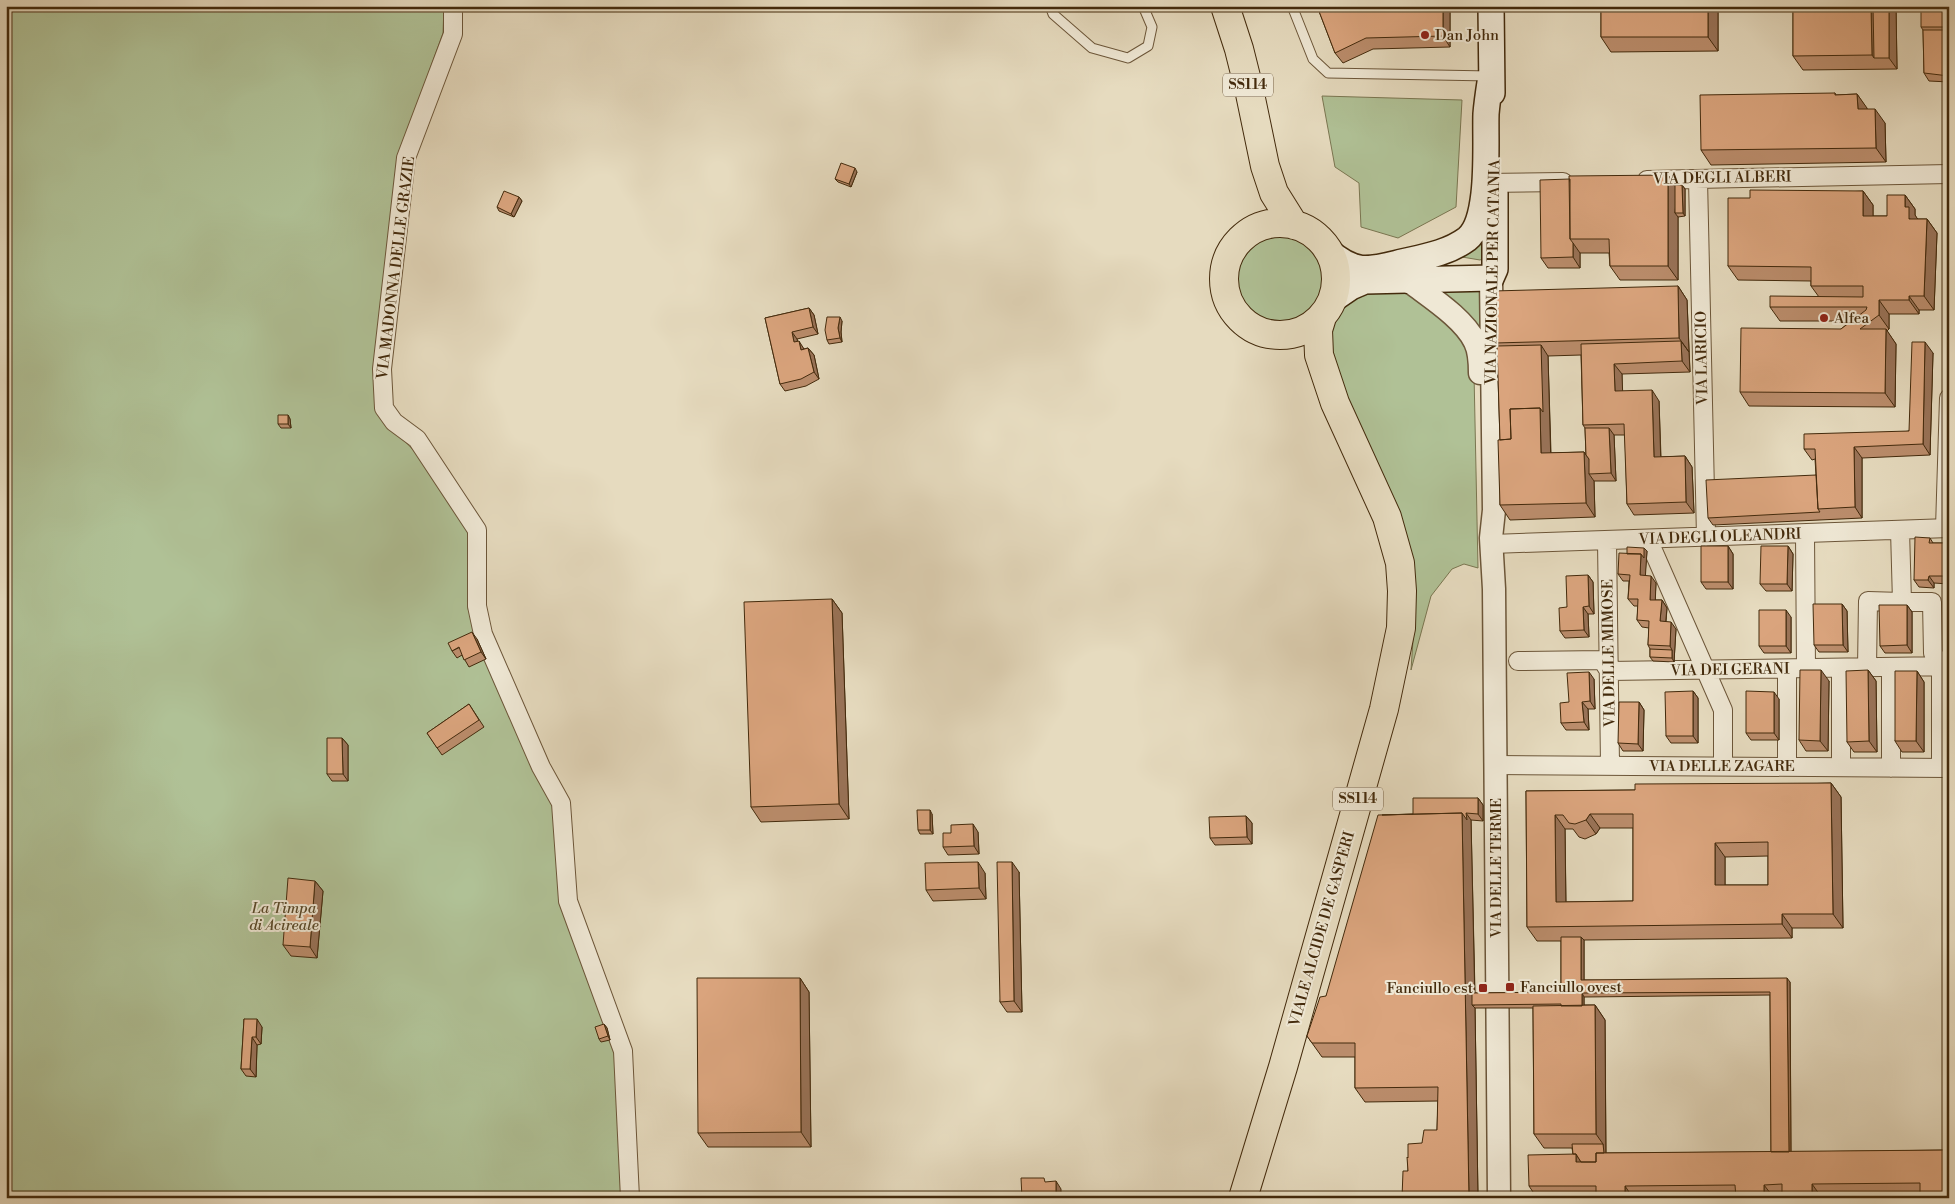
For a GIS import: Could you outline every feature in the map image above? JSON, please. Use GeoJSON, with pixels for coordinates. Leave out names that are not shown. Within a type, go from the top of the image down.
{"type":"FeatureCollection","features":[{"type":"Feature","properties":{"kind":"main road","name":"SS114"},"geometry":{"type":"LineString","coordinates":[[1225,6],[1239,49],[1249,89],[1265,166]]}},
{"type":"Feature","properties":{"kind":"main road","name":"VIA NAZIONALE PER CATANIA"},"geometry":{"type":"LineString","coordinates":[[1491,6],[1490,183],[1495,269],[1491,278]]}},
{"type":"Feature","properties":{"kind":"main road"},"geometry":{"type":"LineString","coordinates":[[1265,166],[1274,193],[1294,225]]}},
{"type":"Feature","properties":{"kind":"main road"},"geometry":{"type":"LineString","coordinates":[[1250,231],[1258,216],[1263,195],[1265,166]]}},
{"type":"Feature","properties":{"kind":"main road"},"geometry":{"type":"LineString","coordinates":[[1490,183],[1479,219],[1474,231],[1467,239],[1411,270],[1365,281],[1351,287],[1309,327],[1294,334],[1277,336],[1262,333],[1247,325],[1236,315],[1228,301],[1224,285],[1224,270],[1229,254],[1238,241],[1250,231],[1264,225],[1279,223],[1294,225],[1314,234],[1328,251],[1342,263],[1358,268],[1411,270],[1475,267],[1491,278]]}},
{"type":"Feature","properties":{"kind":"main road"},"geometry":{"type":"LineString","coordinates":[[1328,251],[1335,266],[1336,283],[1318,330],[1319,355],[1335,403]]}},
{"type":"Feature","properties":{"kind":"main road"},"geometry":{"type":"LineString","coordinates":[[1277,336],[1291,344],[1307,360],[1335,403]]}},
{"type":"Feature","properties":{"kind":"main road","name":"VIALE ALCIDE DE GASPERI"},"geometry":{"type":"LineString","coordinates":[[1243,1198],[1381,718],[1401,628],[1402,591],[1400,563],[1387,517],[1335,403]]}},
{"type":"Feature","properties":{"kind":"street","name":"VIA MADONNA DELLE GRAZIE"},"geometry":{"type":"LineString","coordinates":[[453,6],[453,34],[406,158],[382,369],[384,408],[394,422],[417,439],[477,530],[477,606],[483,634],[541,767],[561,803],[568,901],[623,1051],[630,1198]]}},
{"type":"Feature","properties":{"kind":"street","name":"VIA DEGLI ALBERI"},"geometry":{"type":"LineString","coordinates":[[1631,180],[1949,174]]}},
{"type":"Feature","properties":{"kind":"street","name":"VIA LARICIO"},"geometry":{"type":"LineString","coordinates":[[1698,179],[1706,537]]}},
{"type":"Feature","properties":{"kind":"street"},"geometry":{"type":"LineString","coordinates":[[1490,183],[1582,181]]}},
{"type":"Feature","properties":{"kind":"street"},"geometry":{"type":"LineString","coordinates":[[1411,270],[1413,284],[1461,322],[1476,343],[1481,380],[1484,504],[1491,541]]}},
{"type":"Feature","properties":{"kind":"street","name":"VIA NAZIONALE PER CATANIA"},"geometry":{"type":"LineString","coordinates":[[1491,278],[1494,510],[1491,541]]}},
{"type":"Feature","properties":{"kind":"street"},"geometry":{"type":"LineString","coordinates":[[1947,528],[1949,398]]}},
{"type":"Feature","properties":{"kind":"street","name":"VIA DEGLI OLEANDRI"},"geometry":{"type":"LineString","coordinates":[[1491,541],[1648,540],[1947,528]]}},
{"type":"Feature","properties":{"kind":"street"},"geometry":{"type":"LineString","coordinates":[[1900,530],[1902,602]]}},
{"type":"Feature","properties":{"kind":"street"},"geometry":{"type":"LineString","coordinates":[[1805,534],[1806,669]]}},
{"type":"Feature","properties":{"kind":"street"},"geometry":{"type":"LineString","coordinates":[[1648,540],[1723,710],[1723,766]]}},
{"type":"Feature","properties":{"kind":"street","name":"VIA DELLE TERME"},"geometry":{"type":"LineString","coordinates":[[1491,541],[1494,589],[1498,1198]]}},
{"type":"Feature","properties":{"kind":"street","name":"VIA DELLE MIMOSE"},"geometry":{"type":"LineString","coordinates":[[1607,541],[1610,766]]}},
{"type":"Feature","properties":{"kind":"street"},"geometry":{"type":"LineString","coordinates":[[1866,668],[1868,601],[1932,602],[1933,652],[1945,666],[1945,768]]}},
{"type":"Feature","properties":{"kind":"street"},"geometry":{"type":"LineString","coordinates":[[1518,661],[1602,660],[1609,671]]}},
{"type":"Feature","properties":{"kind":"street","name":"VIA DEI GERANI"},"geometry":{"type":"LineString","coordinates":[[1609,671],[1945,666]]}},
{"type":"Feature","properties":{"kind":"street"},"geometry":{"type":"LineString","coordinates":[[1891,667],[1892,768]]}},
{"type":"Feature","properties":{"kind":"street"},"geometry":{"type":"LineString","coordinates":[[1841,668],[1841,767]]}},
{"type":"Feature","properties":{"kind":"street"},"geometry":{"type":"LineString","coordinates":[[1787,669],[1787,767]]}},
{"type":"Feature","properties":{"kind":"street","name":"VIA DELLE ZAGARE"},"geometry":{"type":"LineString","coordinates":[[1495,765],[1945,768]]}},
{"type":"Feature","properties":{"kind":"lane"},"geometry":{"type":"LineString","coordinates":[[1050,6],[1053,14],[1092,48],[1128,58],[1148,46],[1152,27],[1143,6]]}},
{"type":"Feature","properties":{"kind":"lane"},"geometry":{"type":"LineString","coordinates":[[1292,6],[1313,59],[1328,74],[1491,76]]}},
{"type":"Feature","properties":{"kind":"green space","name":"La Timpa di Acireale"},"geometry":{"type":"Polygon","coordinates":[[[6,6],[444,6],[443,33],[398,158],[389,425],[420,457],[469,534],[468,609],[555,805],[562,892],[616,1050],[627,1198],[6,1198],[6,6]]]}},
{"type":"Feature","properties":{"kind":"green space"},"geometry":{"type":"Polygon","coordinates":[[[1322,96],[1462,100],[1456,207],[1398,238],[1361,227],[1359,183],[1335,167],[1322,96]]]}},
{"type":"Feature","properties":{"kind":"green space"},"geometry":{"type":"Polygon","coordinates":[[[1489,230],[1489,256],[1480,260],[1450,255],[1489,230]]]}},
{"type":"Feature","properties":{"kind":"green space"},"geometry":{"type":"Polygon","coordinates":[[[1278,231],[1296,234],[1311,245],[1322,260],[1325,278],[1322,296],[1311,311],[1296,322],[1278,325],[1260,322],[1245,311],[1234,296],[1231,278],[1234,260],[1245,245],[1260,234],[1278,231]]]}},
{"type":"Feature","properties":{"kind":"green space"},"geometry":{"type":"Polygon","coordinates":[[[1481,284],[1483,333],[1429,286],[1481,284]]]}},
{"type":"Feature","properties":{"kind":"green space"},"geometry":{"type":"Polygon","coordinates":[[[1372,290],[1407,291],[1464,338],[1474,373],[1478,568],[1464,564],[1452,569],[1431,596],[1411,670],[1414,625],[1338,383],[1326,330],[1344,305],[1372,290]]]}},
{"type":"Feature","properties":{"kind":"building"},"geometry":{"type":"Polygon","coordinates":[[[1317,6],[1443,6],[1443,36],[1366,38],[1335,53],[1317,6]]]}},
{"type":"Feature","properties":{"kind":"building"},"geometry":{"type":"Polygon","coordinates":[[[1601,6],[1708,6],[1708,37],[1601,37],[1601,6]]]}},
{"type":"Feature","properties":{"kind":"building"},"geometry":{"type":"Polygon","coordinates":[[[1793,6],[1871,6],[1872,55],[1793,56],[1793,6]]]}},
{"type":"Feature","properties":{"kind":"building"},"geometry":{"type":"Polygon","coordinates":[[[1873,6],[1889,6],[1889,58],[1874,58],[1873,6]]]}},
{"type":"Feature","properties":{"kind":"building"},"geometry":{"type":"Polygon","coordinates":[[[1921,6],[1949,6],[1949,27],[1921,27],[1921,6]]]}},
{"type":"Feature","properties":{"kind":"building"},"geometry":{"type":"Polygon","coordinates":[[[1923,30],[1949,30],[1949,76],[1924,73],[1923,30]]]}},
{"type":"Feature","properties":{"kind":"building"},"geometry":{"type":"Polygon","coordinates":[[[1835,93],[1835,95],[1857,94],[1858,109],[1875,109],[1876,148],[1701,150],[1700,95],[1835,93]]]}},
{"type":"Feature","properties":{"kind":"building"},"geometry":{"type":"Polygon","coordinates":[[[841,163],[855,168],[849,184],[835,179],[841,163]]]}},
{"type":"Feature","properties":{"kind":"building"},"geometry":{"type":"Polygon","coordinates":[[[1668,175],[1668,266],[1610,266],[1609,239],[1570,239],[1569,176],[1668,175]]]}},
{"type":"Feature","properties":{"kind":"building"},"geometry":{"type":"Polygon","coordinates":[[[1570,179],[1570,239],[1573,243],[1573,257],[1541,258],[1540,180],[1570,179]]]}},
{"type":"Feature","properties":{"kind":"building"},"geometry":{"type":"Polygon","coordinates":[[[1675,185],[1682,185],[1683,213],[1675,213],[1675,185]]]}},
{"type":"Feature","properties":{"kind":"building"},"geometry":{"type":"Polygon","coordinates":[[[1750,190],[1863,191],[1863,216],[1887,216],[1887,195],[1905,195],[1905,207],[1909,207],[1909,219],[1927,219],[1924,296],[1909,296],[1909,300],[1879,300],[1879,315],[1860,329],[1886,329],[1885,393],[1740,392],[1741,328],[1841,329],[1866,310],[1867,307],[1770,307],[1770,296],[1863,297],[1863,286],[1811,286],[1811,267],[1728,266],[1728,198],[1750,198],[1750,190]]]}},
{"type":"Feature","properties":{"kind":"building"},"geometry":{"type":"Polygon","coordinates":[[[504,191],[519,197],[511,214],[497,207],[504,191]]]}},
{"type":"Feature","properties":{"kind":"building"},"geometry":{"type":"Polygon","coordinates":[[[1678,286],[1679,338],[1495,343],[1493,291],[1678,286]]]}},
{"type":"Feature","properties":{"kind":"building"},"geometry":{"type":"Polygon","coordinates":[[[809,308],[813,327],[792,332],[794,342],[799,341],[801,350],[808,348],[814,372],[801,379],[780,384],[765,318],[809,308]]]}},
{"type":"Feature","properties":{"kind":"building"},"geometry":{"type":"Polygon","coordinates":[[[827,317],[840,317],[838,328],[840,338],[827,340],[825,330],[827,317]]]}},
{"type":"Feature","properties":{"kind":"building"},"geometry":{"type":"Polygon","coordinates":[[[1681,341],[1682,361],[1614,364],[1615,391],[1652,390],[1654,457],[1685,456],[1686,502],[1627,504],[1624,424],[1583,425],[1581,344],[1681,341]]]}},
{"type":"Feature","properties":{"kind":"building"},"geometry":{"type":"Polygon","coordinates":[[[1912,342],[1925,342],[1923,444],[1854,447],[1855,507],[1818,509],[1815,449],[1804,449],[1804,434],[1909,431],[1912,342]]]}},
{"type":"Feature","properties":{"kind":"building"},"geometry":{"type":"Polygon","coordinates":[[[1541,345],[1543,412],[1540,408],[1510,409],[1511,439],[1500,440],[1497,346],[1541,345]]]}},
{"type":"Feature","properties":{"kind":"building"},"geometry":{"type":"Polygon","coordinates":[[[1540,408],[1541,453],[1584,452],[1586,503],[1500,505],[1498,440],[1511,439],[1510,409],[1540,408]]]}},
{"type":"Feature","properties":{"kind":"building"},"geometry":{"type":"Polygon","coordinates":[[[278,415],[288,415],[288,424],[278,424],[278,415]]]}},
{"type":"Feature","properties":{"kind":"building"},"geometry":{"type":"Polygon","coordinates":[[[1585,428],[1609,428],[1611,473],[1589,474],[1585,428]]]}},
{"type":"Feature","properties":{"kind":"building"},"geometry":{"type":"Polygon","coordinates":[[[1816,475],[1818,509],[1820,512],[1708,518],[1706,480],[1816,475]]]}},
{"type":"Feature","properties":{"kind":"building"},"geometry":{"type":"Polygon","coordinates":[[[1915,537],[1930,538],[1929,543],[1946,543],[1944,576],[1929,576],[1928,580],[1914,580],[1915,537]]]}},
{"type":"Feature","properties":{"kind":"building"},"geometry":{"type":"Polygon","coordinates":[[[1701,546],[1728,546],[1728,582],[1701,582],[1701,546]]]}},
{"type":"Feature","properties":{"kind":"building"},"geometry":{"type":"Polygon","coordinates":[[[1761,546],[1788,546],[1787,584],[1760,584],[1761,546]]]}},
{"type":"Feature","properties":{"kind":"building"},"geometry":{"type":"Polygon","coordinates":[[[1627,547],[1644,548],[1644,558],[1641,554],[1627,554],[1627,547]]]}},
{"type":"Feature","properties":{"kind":"building"},"geometry":{"type":"Polygon","coordinates":[[[1619,553],[1641,554],[1640,575],[1651,576],[1650,600],[1662,600],[1660,621],[1671,622],[1670,646],[1648,645],[1649,621],[1637,620],[1638,599],[1628,599],[1630,575],[1618,574],[1619,553]]]}},
{"type":"Feature","properties":{"kind":"building"},"geometry":{"type":"Polygon","coordinates":[[[1588,575],[1589,606],[1583,607],[1584,630],[1560,631],[1559,608],[1567,607],[1566,576],[1588,575]]]}},
{"type":"Feature","properties":{"kind":"building"},"geometry":{"type":"Polygon","coordinates":[[[832,599],[839,804],[751,807],[744,602],[832,599]]]}},
{"type":"Feature","properties":{"kind":"building"},"geometry":{"type":"Polygon","coordinates":[[[1813,604],[1842,604],[1843,645],[1814,645],[1813,604]]]}},
{"type":"Feature","properties":{"kind":"building"},"geometry":{"type":"Polygon","coordinates":[[[1946,604],[1949,604],[1949,647],[1945,647],[1946,604]]]}},
{"type":"Feature","properties":{"kind":"building"},"geometry":{"type":"Polygon","coordinates":[[[1879,605],[1907,605],[1907,645],[1880,646],[1879,605]]]}},
{"type":"Feature","properties":{"kind":"building"},"geometry":{"type":"Polygon","coordinates":[[[1759,610],[1786,610],[1786,646],[1759,646],[1759,610]]]}},
{"type":"Feature","properties":{"kind":"building"},"geometry":{"type":"Polygon","coordinates":[[[472,632],[481,652],[464,660],[459,647],[452,651],[448,643],[472,632]]]}},
{"type":"Feature","properties":{"kind":"building"},"geometry":{"type":"Polygon","coordinates":[[[1650,649],[1672,650],[1672,658],[1650,657],[1650,649]]]}},
{"type":"Feature","properties":{"kind":"building"},"geometry":{"type":"Polygon","coordinates":[[[1800,670],[1821,670],[1820,741],[1799,740],[1800,670]]]}},
{"type":"Feature","properties":{"kind":"building"},"geometry":{"type":"Polygon","coordinates":[[[1868,670],[1869,741],[1847,742],[1846,671],[1868,670]]]}},
{"type":"Feature","properties":{"kind":"building"},"geometry":{"type":"Polygon","coordinates":[[[1895,671],[1917,671],[1916,741],[1895,741],[1895,671]]]}},
{"type":"Feature","properties":{"kind":"building"},"geometry":{"type":"Polygon","coordinates":[[[1589,672],[1590,701],[1582,702],[1584,722],[1561,723],[1560,703],[1569,702],[1567,673],[1589,672]]]}},
{"type":"Feature","properties":{"kind":"building"},"geometry":{"type":"Polygon","coordinates":[[[1946,675],[1949,675],[1949,689],[1946,689],[1946,675]]]}},
{"type":"Feature","properties":{"kind":"building"},"geometry":{"type":"Polygon","coordinates":[[[1693,691],[1693,736],[1666,736],[1665,692],[1693,691]]]}},
{"type":"Feature","properties":{"kind":"building"},"geometry":{"type":"Polygon","coordinates":[[[1746,691],[1774,692],[1774,733],[1746,733],[1746,691]]]}},
{"type":"Feature","properties":{"kind":"building"},"geometry":{"type":"Polygon","coordinates":[[[1619,702],[1639,702],[1638,744],[1618,743],[1619,702]]]}},
{"type":"Feature","properties":{"kind":"building"},"geometry":{"type":"Polygon","coordinates":[[[469,704],[479,720],[437,748],[427,733],[469,704]]]}},
{"type":"Feature","properties":{"kind":"building"},"geometry":{"type":"Polygon","coordinates":[[[327,738],[342,738],[343,774],[327,774],[327,738]]]}},
{"type":"Feature","properties":{"kind":"building"},"geometry":{"type":"Polygon","coordinates":[[[1831,783],[1833,914],[1782,914],[1782,924],[1527,927],[1526,791],[1635,790],[1635,784],[1831,783]],[[1590,814],[1586,820],[1575,824],[1569,823],[1563,815],[1555,815],[1556,902],[1633,901],[1633,814],[1590,814]],[[1768,842],[1715,843],[1715,885],[1768,885],[1768,842]]]}},
{"type":"Feature","properties":{"kind":"building"},"geometry":{"type":"Polygon","coordinates":[[[1413,798],[1478,798],[1478,814],[1466,813],[1467,820],[1462,813],[1382,815],[1413,814],[1413,798]]]}},
{"type":"Feature","properties":{"kind":"building"},"geometry":{"type":"Polygon","coordinates":[[[917,810],[930,810],[930,830],[918,830],[917,810]]]}},
{"type":"Feature","properties":{"kind":"building"},"geometry":{"type":"Polygon","coordinates":[[[1462,813],[1469,1198],[1402,1198],[1403,1171],[1408,1171],[1408,1144],[1422,1143],[1424,1130],[1437,1130],[1438,1087],[1355,1088],[1355,1043],[1312,1043],[1307,1036],[1320,997],[1326,996],[1378,815],[1462,813]]]}},
{"type":"Feature","properties":{"kind":"building"},"geometry":{"type":"Polygon","coordinates":[[[1246,816],[1247,837],[1210,838],[1209,817],[1246,816]]]}},
{"type":"Feature","properties":{"kind":"building"},"geometry":{"type":"Polygon","coordinates":[[[973,824],[974,846],[943,847],[943,833],[951,833],[951,825],[973,824]]]}},
{"type":"Feature","properties":{"kind":"building"},"geometry":{"type":"Polygon","coordinates":[[[978,862],[979,888],[926,890],[925,863],[978,862]]]}},
{"type":"Feature","properties":{"kind":"building"},"geometry":{"type":"Polygon","coordinates":[[[997,862],[1012,862],[1014,1001],[1000,1002],[997,862]]]}},
{"type":"Feature","properties":{"kind":"building"},"geometry":{"type":"Polygon","coordinates":[[[288,878],[315,881],[310,947],[283,945],[288,878]]]}},
{"type":"Feature","properties":{"kind":"building"},"geometry":{"type":"Polygon","coordinates":[[[1561,937],[1581,937],[1581,980],[1787,978],[1789,1152],[1771,1152],[1770,992],[1582,993],[1582,1006],[1561,1006],[1561,1004],[1472,1005],[1472,993],[1561,992],[1561,937]]]}},
{"type":"Feature","properties":{"kind":"building"},"geometry":{"type":"Polygon","coordinates":[[[697,978],[800,978],[801,1132],[698,1133],[697,978]]]}},
{"type":"Feature","properties":{"kind":"building"},"geometry":{"type":"Polygon","coordinates":[[[1595,1005],[1596,1134],[1534,1134],[1533,1006],[1595,1005]]]}},
{"type":"Feature","properties":{"kind":"building"},"geometry":{"type":"Polygon","coordinates":[[[244,1019],[257,1019],[256,1037],[252,1037],[250,1069],[241,1069],[244,1019]]]}},
{"type":"Feature","properties":{"kind":"building"},"geometry":{"type":"Polygon","coordinates":[[[604,1024],[608,1036],[599,1039],[595,1027],[604,1024]]]}},
{"type":"Feature","properties":{"kind":"building"},"geometry":{"type":"Polygon","coordinates":[[[1572,1144],[1603,1144],[1604,1153],[1596,1153],[1596,1162],[1581,1162],[1576,1154],[1573,1154],[1572,1144]]]}},
{"type":"Feature","properties":{"kind":"building"},"geometry":{"type":"Polygon","coordinates":[[[1949,1150],[1949,1198],[1920,1198],[1920,1183],[1812,1184],[1812,1198],[1782,1198],[1782,1184],[1764,1185],[1764,1198],[1736,1198],[1735,1185],[1625,1186],[1625,1198],[1596,1198],[1596,1186],[1529,1186],[1528,1155],[1576,1154],[1576,1162],[1596,1162],[1596,1153],[1949,1150]]]}},
{"type":"Feature","properties":{"kind":"building"},"geometry":{"type":"Polygon","coordinates":[[[1021,1178],[1044,1178],[1045,1182],[1056,1181],[1056,1198],[1022,1198],[1021,1178]]]}},
{"type":"Feature","properties":{"kind":"place","name":"Dan John"},"geometry":{"type":"Point","coordinates":[1425,35]}},
{"type":"Feature","properties":{"kind":"place","name":"Alfea"},"geometry":{"type":"Point","coordinates":[1824,318]}},
{"type":"Feature","properties":{"kind":"place","name":"Fanciullo ovest"},"geometry":{"type":"Point","coordinates":[1510,987]}},
{"type":"Feature","properties":{"kind":"place","name":"Fanciullo est"},"geometry":{"type":"Point","coordinates":[1483,988]}}]}
